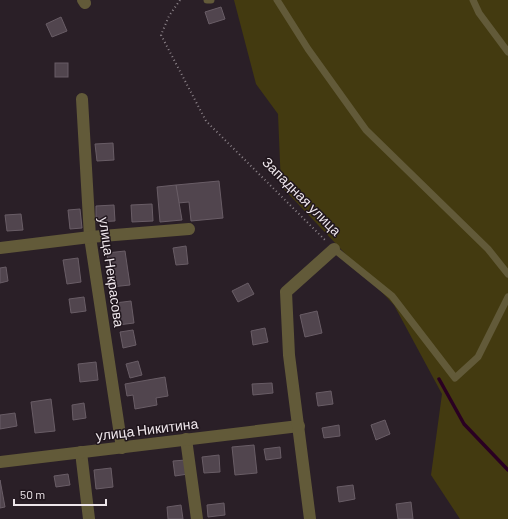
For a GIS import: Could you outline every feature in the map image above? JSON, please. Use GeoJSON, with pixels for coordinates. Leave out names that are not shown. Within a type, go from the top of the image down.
{"type":"FeatureCollection","features":[{"type":"Feature","properties":{"kind":"street","name":"улица Некрасова"},"geometry":{"type":"LineString","coordinates":[[82,99],[90,237],[122,448]]}},
{"type":"Feature","properties":{"kind":"street"},"geometry":{"type":"LineString","coordinates":[[0,248],[90,237],[189,229]]}},
{"type":"Feature","properties":{"kind":"street","name":"Западная улица"},"geometry":{"type":"LineString","coordinates":[[310,519],[289,355],[286,292],[334,249]]}},
{"type":"Feature","properties":{"kind":"street","name":"улица Никитина"},"geometry":{"type":"LineString","coordinates":[[0,462],[299,426]]}},
{"type":"Feature","properties":{"kind":"street"},"geometry":{"type":"LineString","coordinates":[[186,439],[197,519]]}},
{"type":"Feature","properties":{"kind":"street"},"geometry":{"type":"LineString","coordinates":[[81,452],[89,519]]}},
{"type":"Feature","properties":{"kind":"lane"},"geometry":{"type":"LineString","coordinates":[[277,0],[308,49],[366,130],[488,249],[508,274]]}},
{"type":"Feature","properties":{"kind":"lane"},"geometry":{"type":"LineString","coordinates":[[473,0],[479,13],[508,52]]}},
{"type":"Feature","properties":{"kind":"lane"},"geometry":{"type":"LineString","coordinates":[[334,249],[392,296],[455,378],[478,357],[508,297]]}},
{"type":"Feature","properties":{"kind":"path","name":"Западная улица"},"geometry":{"type":"LineString","coordinates":[[180,0],[169,16],[161,35],[206,121],[334,249]]}},
{"type":"Feature","properties":{"kind":"shaded area"},"geometry":{"type":"Polygon","coordinates":[[[234,0],[508,0],[508,519],[460,519],[431,475],[442,394],[394,305],[281,186],[278,114],[256,84],[234,0]]]}},
{"type":"Feature","properties":{"kind":"building"},"geometry":{"type":"Polygon","coordinates":[[[221,7],[225,19],[209,24],[205,12],[221,7]]]}},
{"type":"Feature","properties":{"kind":"building"},"geometry":{"type":"Polygon","coordinates":[[[61,17],[67,31],[52,37],[46,24],[61,17]]]}},
{"type":"Feature","properties":{"kind":"building"},"geometry":{"type":"Polygon","coordinates":[[[55,63],[68,63],[68,77],[55,77],[55,63]]]}},
{"type":"Feature","properties":{"kind":"building"},"geometry":{"type":"Polygon","coordinates":[[[113,143],[114,160],[97,161],[95,144],[113,143]]]}},
{"type":"Feature","properties":{"kind":"building"},"geometry":{"type":"Polygon","coordinates":[[[219,181],[223,218],[191,221],[189,202],[178,203],[176,185],[219,181]]]}},
{"type":"Feature","properties":{"kind":"building"},"geometry":{"type":"Polygon","coordinates":[[[176,185],[182,220],[160,222],[157,187],[176,185]]]}},
{"type":"Feature","properties":{"kind":"building"},"geometry":{"type":"Polygon","coordinates":[[[152,204],[153,221],[132,222],[131,205],[152,204]]]}},
{"type":"Feature","properties":{"kind":"building"},"geometry":{"type":"Polygon","coordinates":[[[114,205],[115,221],[96,222],[96,206],[114,205]]]}},
{"type":"Feature","properties":{"kind":"building"},"geometry":{"type":"Polygon","coordinates":[[[80,209],[82,228],[70,229],[68,210],[80,209]]]}},
{"type":"Feature","properties":{"kind":"building"},"geometry":{"type":"Polygon","coordinates":[[[21,214],[23,230],[7,231],[5,215],[21,214]]]}},
{"type":"Feature","properties":{"kind":"building"},"geometry":{"type":"Polygon","coordinates":[[[186,246],[188,264],[176,265],[173,248],[186,246]]]}},
{"type":"Feature","properties":{"kind":"building"},"geometry":{"type":"Polygon","coordinates":[[[125,251],[130,285],[111,287],[107,253],[125,251]]]}},
{"type":"Feature","properties":{"kind":"building"},"geometry":{"type":"Polygon","coordinates":[[[78,258],[81,282],[67,284],[63,260],[78,258]]]}},
{"type":"Feature","properties":{"kind":"building"},"geometry":{"type":"Polygon","coordinates":[[[6,267],[8,281],[0,283],[0,268],[6,267]]]}},
{"type":"Feature","properties":{"kind":"building"},"geometry":{"type":"Polygon","coordinates":[[[248,283],[254,294],[238,302],[232,291],[248,283]]]}},
{"type":"Feature","properties":{"kind":"building"},"geometry":{"type":"Polygon","coordinates":[[[84,297],[86,311],[71,313],[69,299],[84,297]]]}},
{"type":"Feature","properties":{"kind":"building"},"geometry":{"type":"Polygon","coordinates":[[[131,301],[134,323],[118,325],[115,303],[131,301]]]}},
{"type":"Feature","properties":{"kind":"building"},"geometry":{"type":"Polygon","coordinates":[[[317,311],[322,333],[305,337],[300,315],[317,311]]]}},
{"type":"Feature","properties":{"kind":"building"},"geometry":{"type":"Polygon","coordinates":[[[265,328],[268,342],[253,345],[251,331],[265,328]]]}},
{"type":"Feature","properties":{"kind":"building"},"geometry":{"type":"Polygon","coordinates":[[[133,330],[136,345],[123,348],[120,332],[133,330]]]}},
{"type":"Feature","properties":{"kind":"building"},"geometry":{"type":"Polygon","coordinates":[[[138,361],[142,375],[130,378],[126,364],[138,361]]]}},
{"type":"Feature","properties":{"kind":"building"},"geometry":{"type":"Polygon","coordinates":[[[96,362],[98,380],[80,382],[78,364],[96,362]]]}},
{"type":"Feature","properties":{"kind":"building"},"geometry":{"type":"Polygon","coordinates":[[[165,377],[168,396],[156,398],[157,405],[135,409],[133,395],[127,396],[125,384],[165,377]]]}},
{"type":"Feature","properties":{"kind":"building"},"geometry":{"type":"Polygon","coordinates":[[[272,383],[273,393],[253,395],[252,384],[272,383]]]}},
{"type":"Feature","properties":{"kind":"building"},"geometry":{"type":"Polygon","coordinates":[[[331,391],[333,404],[318,406],[316,393],[331,391]]]}},
{"type":"Feature","properties":{"kind":"building"},"geometry":{"type":"Polygon","coordinates":[[[51,399],[55,431],[35,433],[31,402],[51,399]]]}},
{"type":"Feature","properties":{"kind":"building"},"geometry":{"type":"Polygon","coordinates":[[[84,403],[86,418],[73,420],[72,405],[84,403]]]}},
{"type":"Feature","properties":{"kind":"building"},"geometry":{"type":"Polygon","coordinates":[[[15,413],[17,426],[0,429],[0,415],[15,413]]]}},
{"type":"Feature","properties":{"kind":"building"},"geometry":{"type":"Polygon","coordinates":[[[385,420],[390,434],[376,440],[371,425],[385,420]]]}},
{"type":"Feature","properties":{"kind":"building"},"geometry":{"type":"Polygon","coordinates":[[[339,425],[340,436],[324,438],[322,428],[339,425]]]}},
{"type":"Feature","properties":{"kind":"building"},"geometry":{"type":"Polygon","coordinates":[[[254,445],[257,473],[235,475],[232,447],[254,445]]]}},
{"type":"Feature","properties":{"kind":"building"},"geometry":{"type":"Polygon","coordinates":[[[280,447],[281,458],[266,460],[264,449],[280,447]]]}},
{"type":"Feature","properties":{"kind":"building"},"geometry":{"type":"Polygon","coordinates":[[[219,455],[220,472],[204,473],[202,457],[219,455]]]}},
{"type":"Feature","properties":{"kind":"building"},"geometry":{"type":"Polygon","coordinates":[[[186,460],[188,474],[175,476],[173,461],[186,460]]]}},
{"type":"Feature","properties":{"kind":"building"},"geometry":{"type":"Polygon","coordinates":[[[111,468],[113,487],[96,489],[94,470],[111,468]]]}},
{"type":"Feature","properties":{"kind":"building"},"geometry":{"type":"Polygon","coordinates":[[[68,474],[70,485],[56,487],[54,476],[68,474]]]}},
{"type":"Feature","properties":{"kind":"building"},"geometry":{"type":"Polygon","coordinates":[[[0,480],[5,507],[0,508],[0,480]]]}},
{"type":"Feature","properties":{"kind":"building"},"geometry":{"type":"Polygon","coordinates":[[[353,485],[355,499],[339,502],[337,487],[353,485]]]}},
{"type":"Feature","properties":{"kind":"building"},"geometry":{"type":"Polygon","coordinates":[[[411,502],[413,519],[398,519],[396,504],[411,502]]]}},
{"type":"Feature","properties":{"kind":"building"},"geometry":{"type":"Polygon","coordinates":[[[224,503],[225,515],[208,517],[207,505],[224,503]]]}},
{"type":"Feature","properties":{"kind":"building"},"geometry":{"type":"Polygon","coordinates":[[[181,505],[183,519],[168,519],[167,507],[181,505]]]}},
{"type":"Feature","properties":{"kind":"waterway"},"geometry":{"type":"LineString","coordinates":[[439,379],[464,424],[508,470]]}}]}
